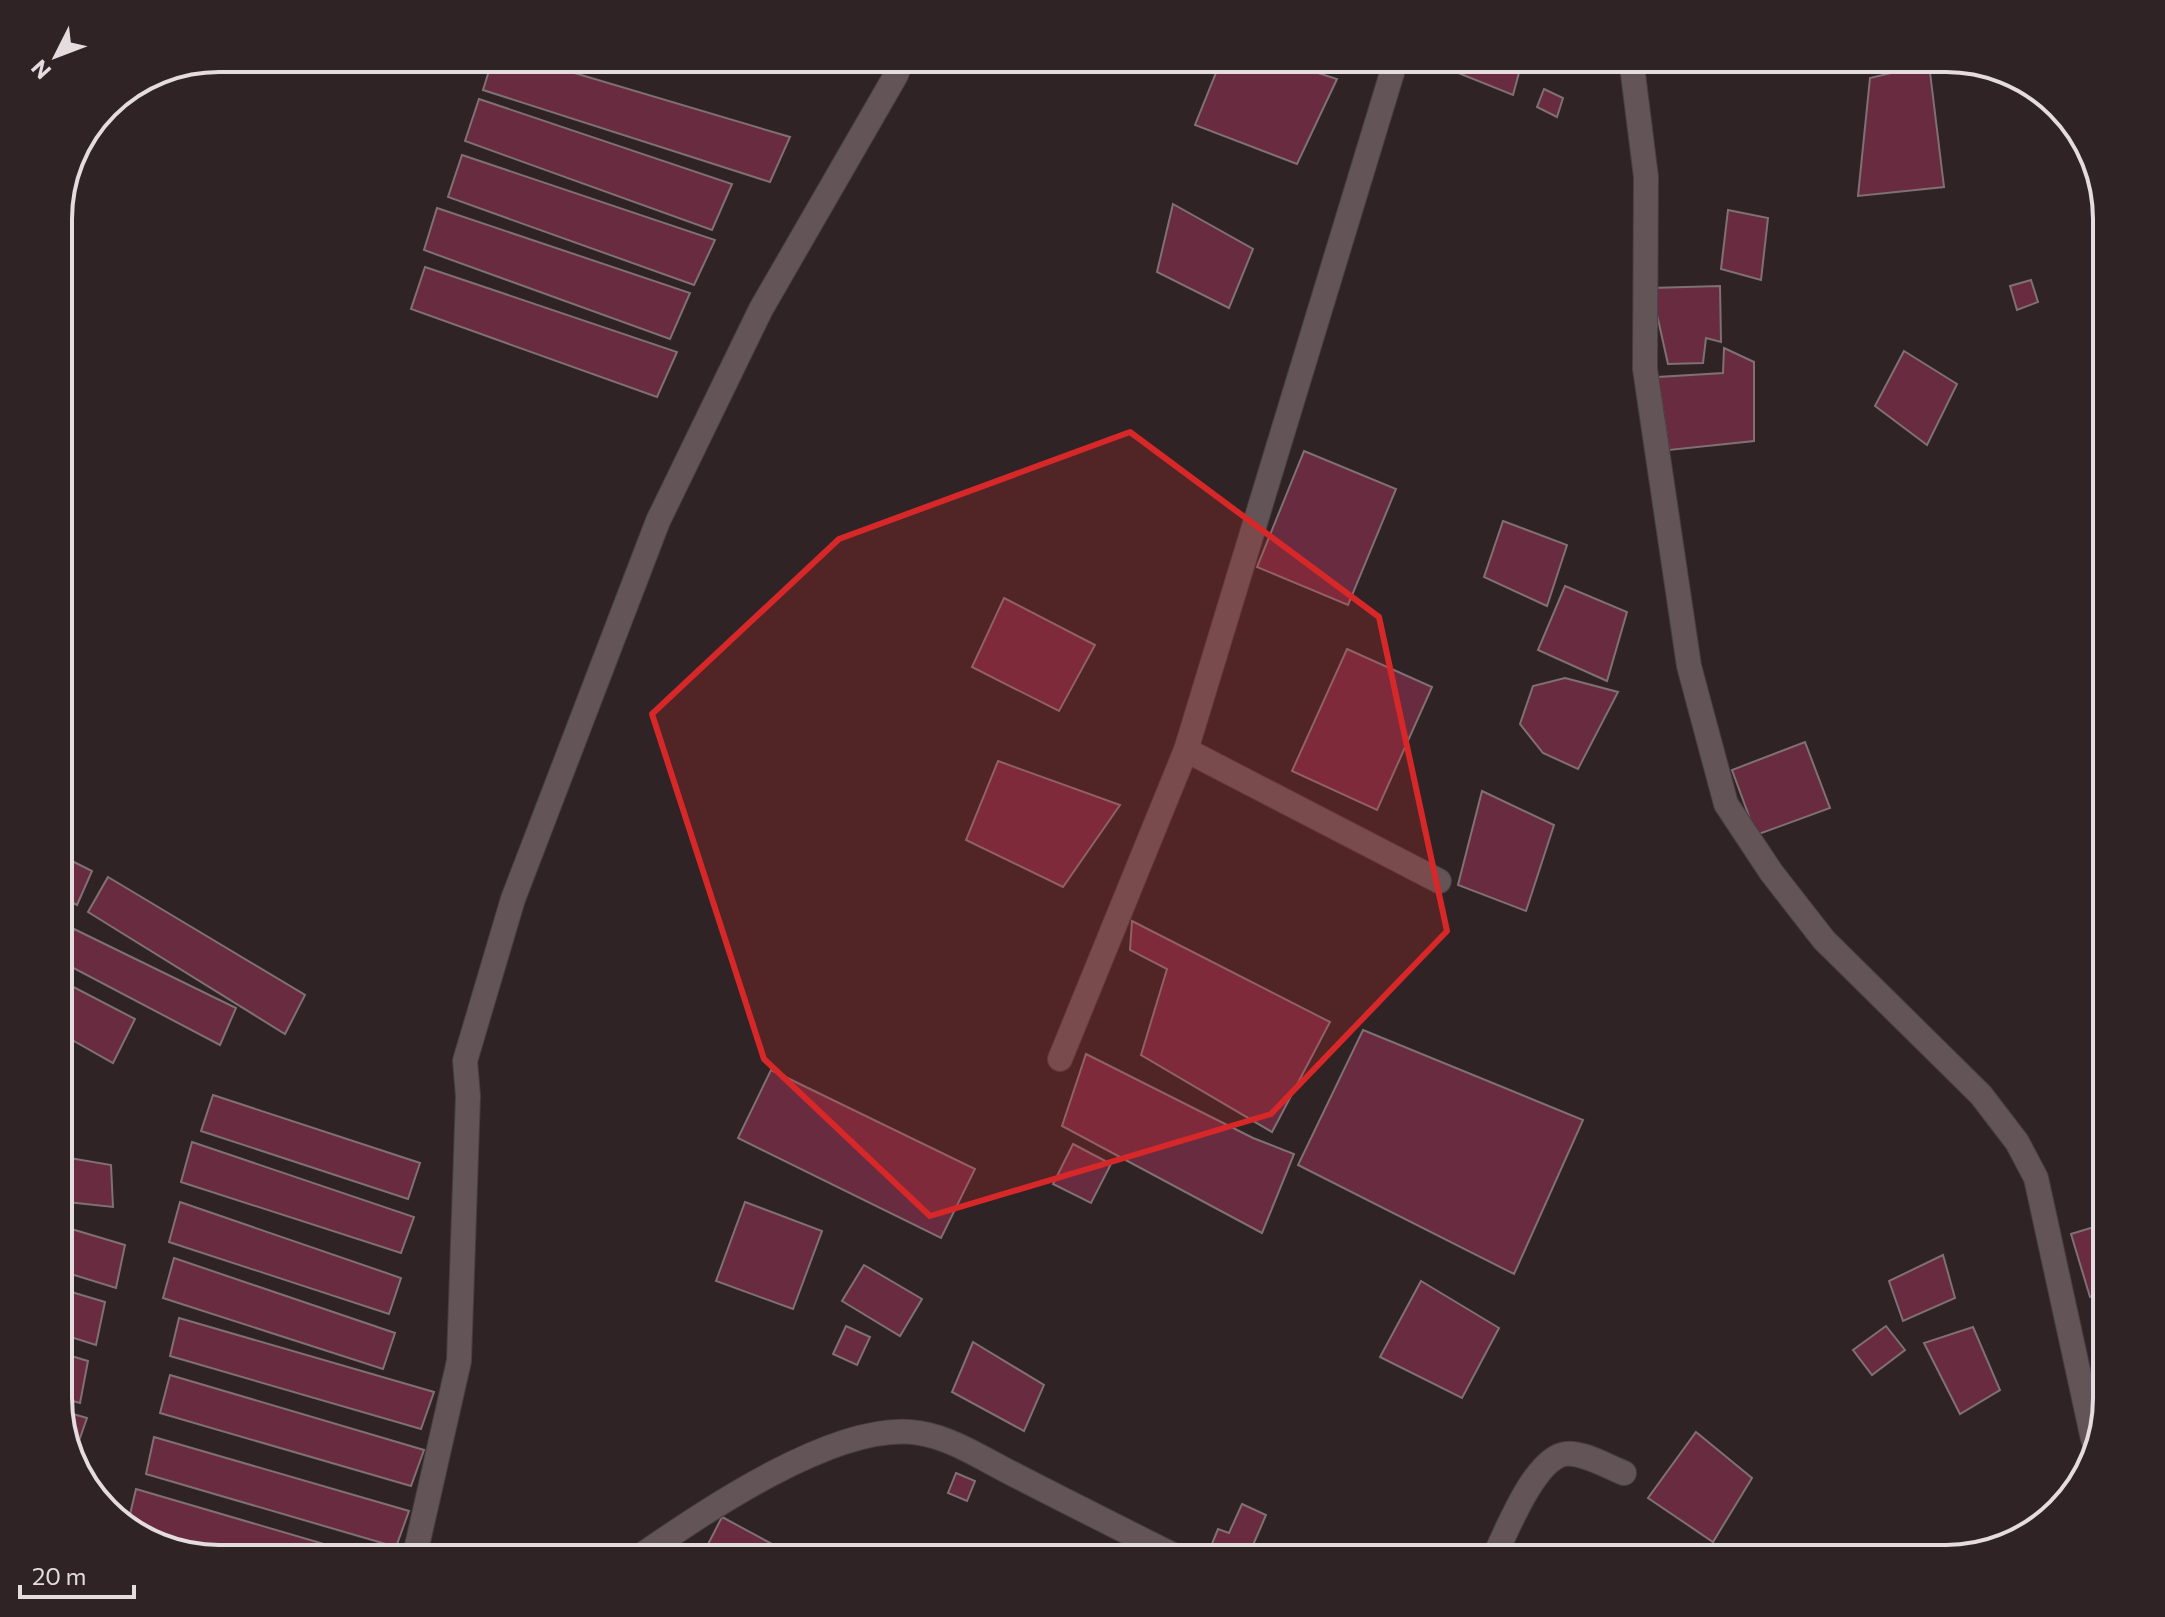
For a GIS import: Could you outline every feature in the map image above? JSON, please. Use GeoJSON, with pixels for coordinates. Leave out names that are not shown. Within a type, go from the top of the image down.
{"type":"FeatureCollection","features":[{"type":"Feature","properties":{"kind":"street"},"geometry":{"type":"LineString","coordinates":[[417,1545],[459,1361],[468,1096],[465,1061],[513,899],[658,521],[761,309],[897,72]]}},
{"type":"Feature","properties":{"kind":"street"},"geometry":{"type":"LineString","coordinates":[[1633,72],[1646,177],[1645,369],[1689,666],[1726,804],[1771,872],[1824,940],[1981,1095],[2017,1142],[2036,1178],[2090,1426]]}},
{"type":"Feature","properties":{"kind":"street"},"geometry":{"type":"LineString","coordinates":[[1060,1059],[1186,750],[1392,73]]}},
{"type":"Feature","properties":{"kind":"street"},"geometry":{"type":"LineString","coordinates":[[1186,750],[1439,881]]}},
{"type":"Feature","properties":{"kind":"street"},"geometry":{"type":"LineString","coordinates":[[656,1545],[782,1469],[818,1453],[885,1432],[938,1437],[1153,1545]]}},
{"type":"Feature","properties":{"kind":"street"},"geometry":{"type":"LineString","coordinates":[[1500,1545],[1529,1488],[1552,1460],[1565,1453],[1624,1473]]}},
{"type":"Feature","properties":{"kind":"highlighted area"},"geometry":{"type":"Polygon","coordinates":[[[1130,432],[1379,617],[1447,931],[1271,1114],[930,1216],[764,1059],[652,714],[839,539],[1130,432]]]}},
{"type":"Feature","properties":{"kind":"building"},"geometry":{"type":"Polygon","coordinates":[[[489,72],[571,72],[790,137],[770,182],[483,90],[489,72]]]}},
{"type":"Feature","properties":{"kind":"building"},"geometry":{"type":"Polygon","coordinates":[[[1216,72],[1315,72],[1337,79],[1297,164],[1195,125],[1216,72]]]}},
{"type":"Feature","properties":{"kind":"building"},"geometry":{"type":"Polygon","coordinates":[[[1456,72],[1519,72],[1513,95],[1456,72]]]}},
{"type":"Feature","properties":{"kind":"building"},"geometry":{"type":"Polygon","coordinates":[[[1895,72],[1930,72],[1944,187],[1858,196],[1870,78],[1895,72]]]}},
{"type":"Feature","properties":{"kind":"building"},"geometry":{"type":"Polygon","coordinates":[[[1544,89],[1563,98],[1557,117],[1537,107],[1544,89]]]}},
{"type":"Feature","properties":{"kind":"building"},"geometry":{"type":"Polygon","coordinates":[[[479,99],[732,184],[712,230],[465,141],[479,99]]]}},
{"type":"Feature","properties":{"kind":"building"},"geometry":{"type":"Polygon","coordinates":[[[462,155],[715,240],[694,285],[448,197],[462,155]]]}},
{"type":"Feature","properties":{"kind":"building"},"geometry":{"type":"Polygon","coordinates":[[[1173,204],[1253,249],[1229,308],[1157,272],[1173,204]]]}},
{"type":"Feature","properties":{"kind":"building"},"geometry":{"type":"Polygon","coordinates":[[[437,208],[690,293],[670,339],[424,250],[437,208]]]}},
{"type":"Feature","properties":{"kind":"building"},"geometry":{"type":"Polygon","coordinates":[[[1728,210],[1768,218],[1761,280],[1721,269],[1728,210]]]}},
{"type":"Feature","properties":{"kind":"building"},"geometry":{"type":"Polygon","coordinates":[[[425,267],[677,352],[657,397],[411,309],[425,267]]]}},
{"type":"Feature","properties":{"kind":"building"},"geometry":{"type":"Polygon","coordinates":[[[2031,280],[2038,302],[2017,310],[2010,286],[2031,280]]]}},
{"type":"Feature","properties":{"kind":"building"},"geometry":{"type":"Polygon","coordinates":[[[1720,286],[1721,342],[1706,338],[1703,363],[1668,364],[1651,288],[1720,286]]]}},
{"type":"Feature","properties":{"kind":"building"},"geometry":{"type":"Polygon","coordinates":[[[1724,348],[1754,362],[1754,441],[1669,450],[1658,377],[1723,373],[1724,348]]]}},
{"type":"Feature","properties":{"kind":"building"},"geometry":{"type":"Polygon","coordinates":[[[1904,351],[1957,384],[1927,445],[1875,406],[1904,351]]]}},
{"type":"Feature","properties":{"kind":"building"},"geometry":{"type":"Polygon","coordinates":[[[1304,451],[1396,489],[1348,605],[1257,567],[1304,451]]]}},
{"type":"Feature","properties":{"kind":"building"},"geometry":{"type":"Polygon","coordinates":[[[1503,521],[1567,545],[1547,606],[1484,577],[1503,521]]]}},
{"type":"Feature","properties":{"kind":"building"},"geometry":{"type":"Polygon","coordinates":[[[1565,586],[1627,612],[1607,681],[1538,650],[1565,586]]]}},
{"type":"Feature","properties":{"kind":"building"},"geometry":{"type":"Polygon","coordinates":[[[1004,598],[1095,645],[1059,711],[972,667],[1004,598]]]}},
{"type":"Feature","properties":{"kind":"building"},"geometry":{"type":"Polygon","coordinates":[[[1347,649],[1432,687],[1377,810],[1292,771],[1347,649]]]}},
{"type":"Feature","properties":{"kind":"building"},"geometry":{"type":"Polygon","coordinates":[[[1565,678],[1618,692],[1578,769],[1543,753],[1520,724],[1533,686],[1565,678]]]}},
{"type":"Feature","properties":{"kind":"building"},"geometry":{"type":"Polygon","coordinates":[[[1805,742],[1830,808],[1756,835],[1732,770],[1805,742]]]}},
{"type":"Feature","properties":{"kind":"building"},"geometry":{"type":"Polygon","coordinates":[[[998,761],[1120,805],[1063,887],[966,840],[998,761]]]}},
{"type":"Feature","properties":{"kind":"building"},"geometry":{"type":"Polygon","coordinates":[[[1482,791],[1554,825],[1526,911],[1458,885],[1482,791]]]}},
{"type":"Feature","properties":{"kind":"building"},"geometry":{"type":"Polygon","coordinates":[[[72,861],[92,871],[77,905],[72,902],[72,861]]]}},
{"type":"Feature","properties":{"kind":"building"},"geometry":{"type":"Polygon","coordinates":[[[108,877],[305,995],[285,1034],[88,912],[108,877]]]}},
{"type":"Feature","properties":{"kind":"building"},"geometry":{"type":"Polygon","coordinates":[[[1132,921],[1330,1022],[1272,1132],[1141,1055],[1167,969],[1130,950],[1132,921]]]}},
{"type":"Feature","properties":{"kind":"building"},"geometry":{"type":"Polygon","coordinates":[[[74,929],[236,1008],[220,1045],[72,967],[74,929]]]}},
{"type":"Feature","properties":{"kind":"building"},"geometry":{"type":"Polygon","coordinates":[[[72,986],[135,1019],[113,1063],[72,1040],[72,986]]]}},
{"type":"Feature","properties":{"kind":"building"},"geometry":{"type":"Polygon","coordinates":[[[1363,1030],[1583,1120],[1514,1274],[1298,1165],[1363,1030]]]}},
{"type":"Feature","properties":{"kind":"building"},"geometry":{"type":"Polygon","coordinates":[[[1086,1054],[1253,1138],[1294,1154],[1262,1233],[1062,1126],[1086,1054]]]}},
{"type":"Feature","properties":{"kind":"building"},"geometry":{"type":"Polygon","coordinates":[[[771,1070],[975,1169],[941,1238],[738,1138],[771,1070]]]}},
{"type":"Feature","properties":{"kind":"building"},"geometry":{"type":"Polygon","coordinates":[[[213,1095],[420,1163],[408,1199],[201,1131],[213,1095]]]}},
{"type":"Feature","properties":{"kind":"building"},"geometry":{"type":"Polygon","coordinates":[[[192,1142],[414,1217],[401,1253],[181,1182],[192,1142]]]}},
{"type":"Feature","properties":{"kind":"building"},"geometry":{"type":"Polygon","coordinates":[[[1073,1144],[1111,1164],[1091,1203],[1053,1184],[1073,1144]]]}},
{"type":"Feature","properties":{"kind":"building"},"geometry":{"type":"Polygon","coordinates":[[[72,1158],[111,1165],[113,1207],[72,1203],[72,1158]]]}},
{"type":"Feature","properties":{"kind":"building"},"geometry":{"type":"Polygon","coordinates":[[[180,1202],[401,1278],[389,1314],[169,1242],[180,1202]]]}},
{"type":"Feature","properties":{"kind":"building"},"geometry":{"type":"Polygon","coordinates":[[[745,1202],[822,1231],[793,1309],[716,1281],[745,1202]]]}},
{"type":"Feature","properties":{"kind":"building"},"geometry":{"type":"Polygon","coordinates":[[[2093,1227],[2093,1296],[2090,1297],[2071,1234],[2093,1227]]]}},
{"type":"Feature","properties":{"kind":"building"},"geometry":{"type":"Polygon","coordinates":[[[72,1229],[125,1245],[116,1288],[72,1274],[72,1229]]]}},
{"type":"Feature","properties":{"kind":"building"},"geometry":{"type":"Polygon","coordinates":[[[1943,1255],[1955,1298],[1903,1321],[1889,1281],[1943,1255]]]}},
{"type":"Feature","properties":{"kind":"building"},"geometry":{"type":"Polygon","coordinates":[[[174,1258],[395,1333],[383,1369],[163,1298],[174,1258]]]}},
{"type":"Feature","properties":{"kind":"building"},"geometry":{"type":"Polygon","coordinates":[[[864,1265],[922,1299],[900,1336],[842,1301],[864,1265]]]}},
{"type":"Feature","properties":{"kind":"building"},"geometry":{"type":"Polygon","coordinates":[[[1421,1281],[1499,1328],[1462,1398],[1380,1357],[1421,1281]]]}},
{"type":"Feature","properties":{"kind":"building"},"geometry":{"type":"Polygon","coordinates":[[[72,1292],[105,1302],[96,1345],[72,1337],[72,1292]]]}},
{"type":"Feature","properties":{"kind":"building"},"geometry":{"type":"Polygon","coordinates":[[[179,1318],[434,1392],[421,1429],[170,1356],[179,1318]]]}},
{"type":"Feature","properties":{"kind":"building"},"geometry":{"type":"Polygon","coordinates":[[[846,1326],[870,1337],[857,1365],[833,1354],[846,1326]]]}},
{"type":"Feature","properties":{"kind":"building"},"geometry":{"type":"Polygon","coordinates":[[[1886,1326],[1905,1350],[1872,1375],[1853,1350],[1886,1326]]]}},
{"type":"Feature","properties":{"kind":"building"},"geometry":{"type":"Polygon","coordinates":[[[1973,1327],[2000,1390],[1960,1414],[1924,1343],[1973,1327]]]}},
{"type":"Feature","properties":{"kind":"building"},"geometry":{"type":"Polygon","coordinates":[[[973,1342],[1044,1385],[1024,1431],[952,1392],[973,1342]]]}},
{"type":"Feature","properties":{"kind":"building"},"geometry":{"type":"Polygon","coordinates":[[[72,1356],[88,1361],[80,1403],[72,1401],[72,1356]]]}},
{"type":"Feature","properties":{"kind":"building"},"geometry":{"type":"Polygon","coordinates":[[[170,1375],[424,1450],[411,1486],[160,1413],[170,1375]]]}},
{"type":"Feature","properties":{"kind":"building"},"geometry":{"type":"Polygon","coordinates":[[[73,1414],[87,1418],[79,1441],[73,1414]]]}},
{"type":"Feature","properties":{"kind":"building"},"geometry":{"type":"Polygon","coordinates":[[[1696,1432],[1752,1478],[1713,1542],[1648,1498],[1696,1432]]]}},
{"type":"Feature","properties":{"kind":"building"},"geometry":{"type":"Polygon","coordinates":[[[154,1437],[409,1511],[397,1545],[389,1545],[146,1474],[154,1437]]]}},
{"type":"Feature","properties":{"kind":"building"},"geometry":{"type":"Polygon","coordinates":[[[956,1473],[975,1481],[967,1501],[948,1493],[956,1473]]]}},
{"type":"Feature","properties":{"kind":"building"},"geometry":{"type":"Polygon","coordinates":[[[136,1489],[327,1545],[210,1545],[163,1534],[130,1515],[136,1489]]]}},
{"type":"Feature","properties":{"kind":"building"},"geometry":{"type":"Polygon","coordinates":[[[1242,1504],[1266,1515],[1253,1545],[1211,1545],[1218,1529],[1229,1533],[1242,1504]]]}},
{"type":"Feature","properties":{"kind":"building"},"geometry":{"type":"Polygon","coordinates":[[[722,1517],[774,1545],[708,1545],[722,1517]]]}}]}
